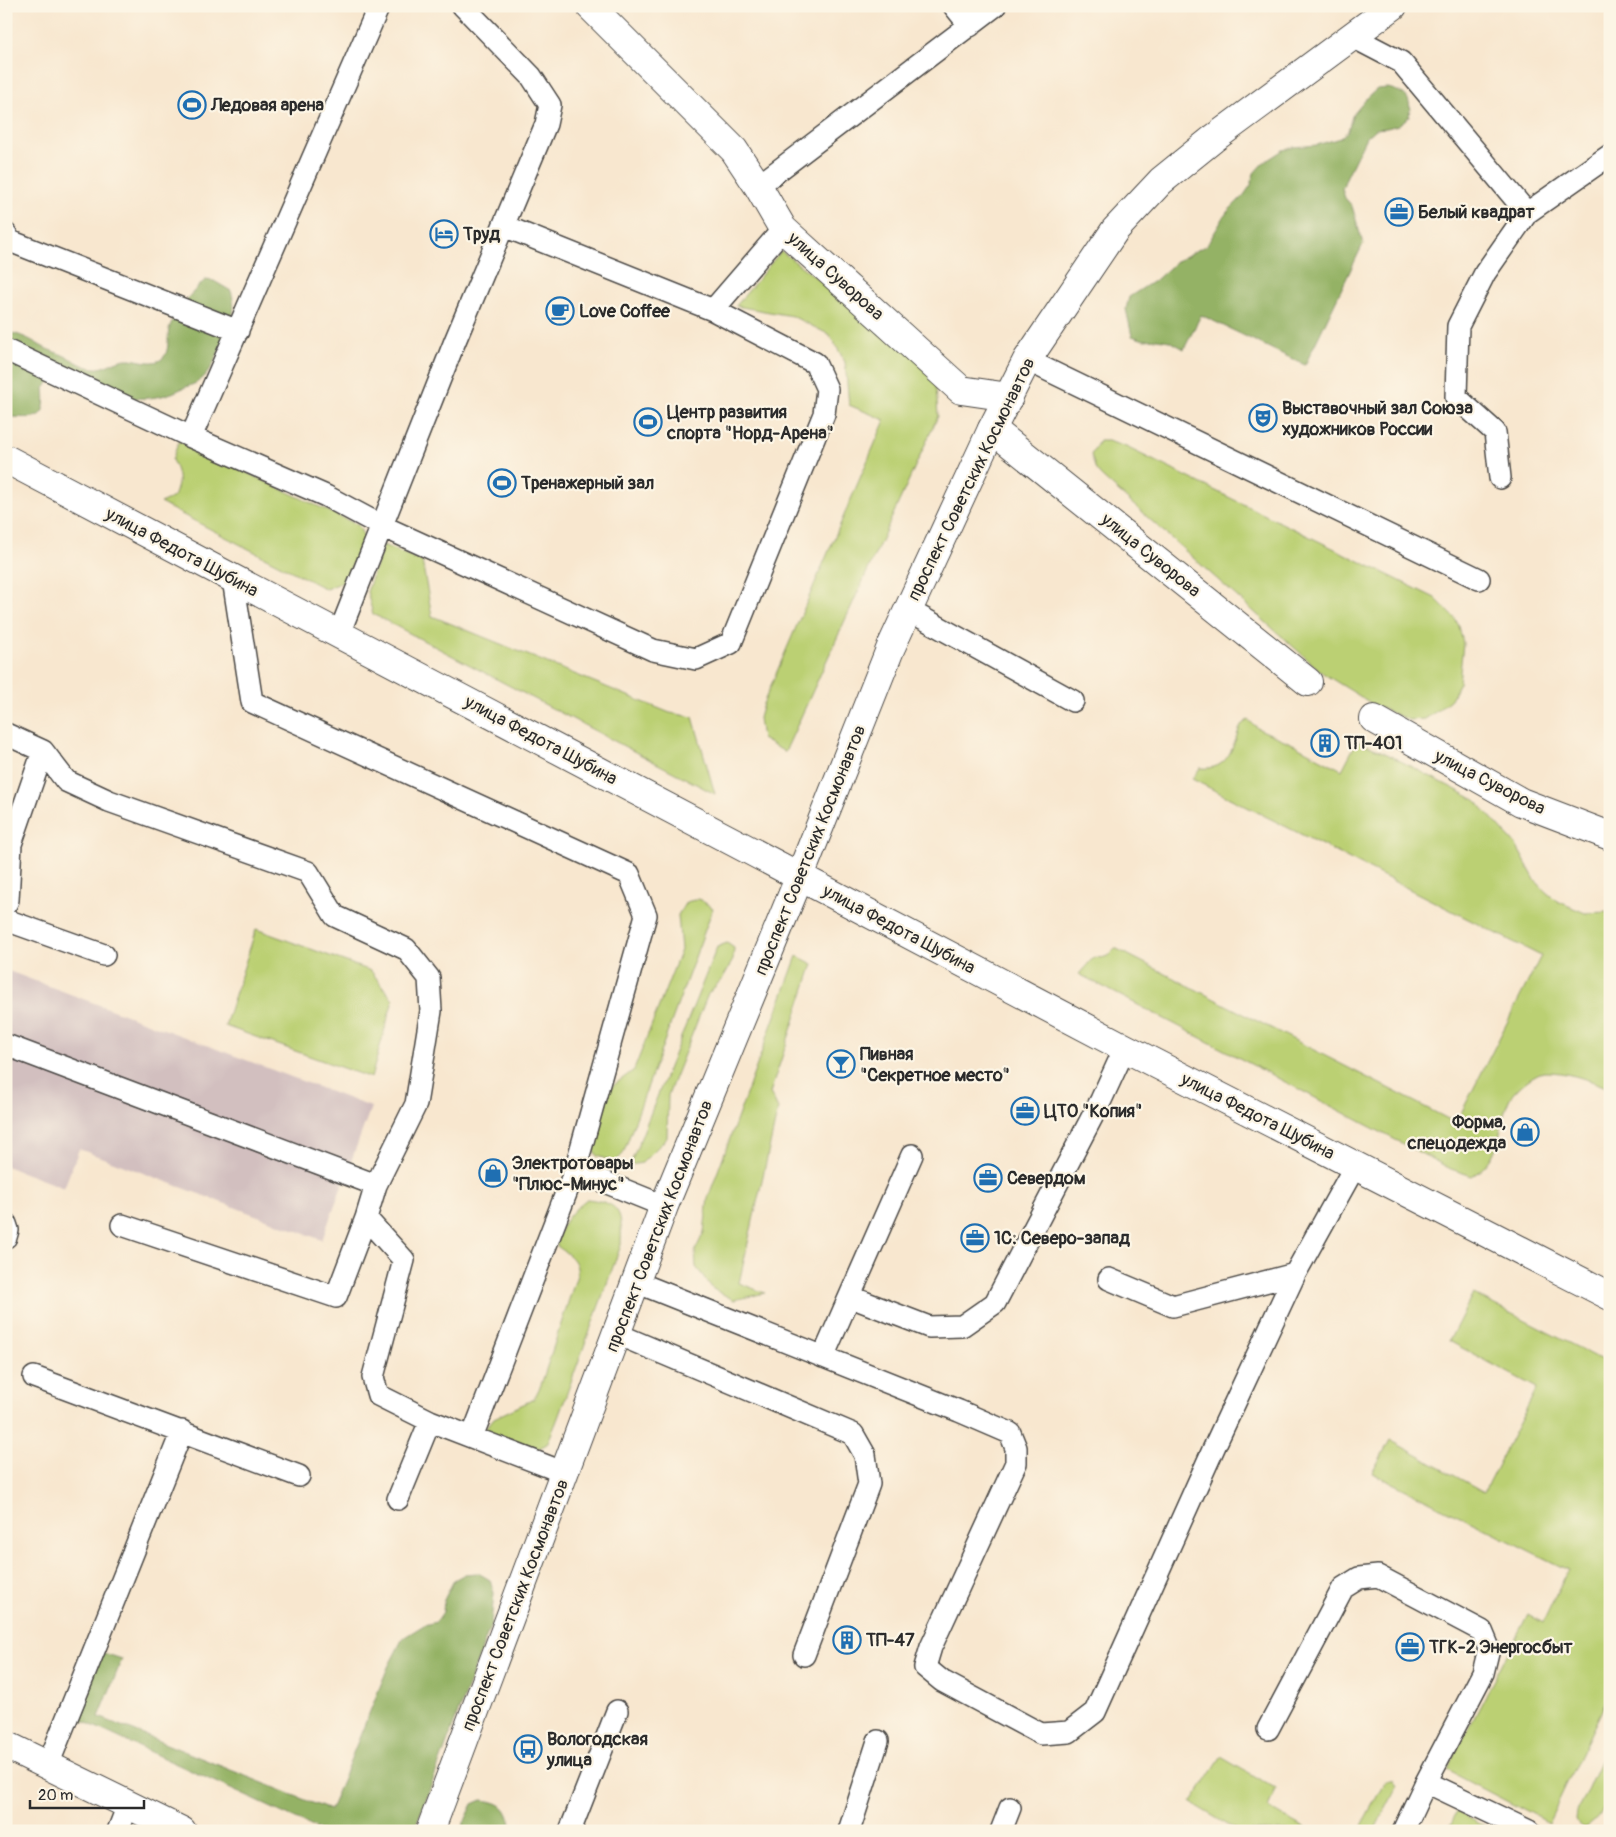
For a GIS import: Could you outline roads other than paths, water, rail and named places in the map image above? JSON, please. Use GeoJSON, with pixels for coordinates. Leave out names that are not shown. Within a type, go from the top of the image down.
{"type":"FeatureCollection","features":[{"type":"Feature","properties":{"kind":"street","name":"улица Суворова"},"geometry":{"type":"LineString","coordinates":[[590,6],[734,150],[783,229],[961,390],[1009,397]]}},
{"type":"Feature","properties":{"kind":"street","name":"проспект Советских Космонавтов"},"geometry":{"type":"LineString","coordinates":[[430,1831],[664,1206],[800,876],[891,647],[992,428],[1027,360],[1115,230],[1161,181],[1213,139],[1394,6]]}},
{"type":"Feature","properties":{"kind":"street","name":"улица Суворова"},"geometry":{"type":"LineString","coordinates":[[992,428],[1308,682]]}},
{"type":"Feature","properties":{"kind":"street","name":"улица Федота Шубина"},"geometry":{"type":"LineString","coordinates":[[6,459],[1125,1048],[1610,1296]]}},
{"type":"Feature","properties":{"kind":"street","name":"улица Суворова"},"geometry":{"type":"LineString","coordinates":[[1374,719],[1521,802],[1610,836]]}},
{"type":"Feature","properties":{"kind":"street"},"geometry":{"type":"LineString","coordinates":[[6,1745],[182,1831]]}},
{"type":"Feature","properties":{"kind":"lane"},"geometry":{"type":"LineString","coordinates":[[190,437],[379,6]]}},
{"type":"Feature","properties":{"kind":"lane"},"geometry":{"type":"LineString","coordinates":[[339,634],[455,341],[546,124],[550,105],[531,76],[463,6]]}},
{"type":"Feature","properties":{"kind":"lane"},"geometry":{"type":"LineString","coordinates":[[954,6],[970,26]]}},
{"type":"Feature","properties":{"kind":"lane"},"geometry":{"type":"LineString","coordinates":[[758,186],[994,6]]}},
{"type":"Feature","properties":{"kind":"lane"},"geometry":{"type":"LineString","coordinates":[[1353,37],[1401,62],[1527,213]]}},
{"type":"Feature","properties":{"kind":"lane"},"geometry":{"type":"LineString","coordinates":[[1500,478],[1495,432],[1456,397],[1458,326],[1485,274],[1527,213],[1610,155]]}},
{"type":"Feature","properties":{"kind":"lane"},"geometry":{"type":"LineString","coordinates":[[6,350],[190,437],[319,493],[382,526],[653,650],[696,659],[731,643],[824,414],[827,389],[815,363],[713,310],[504,226]]}},
{"type":"Feature","properties":{"kind":"lane"},"geometry":{"type":"LineString","coordinates":[[713,310],[783,229]]}},
{"type":"Feature","properties":{"kind":"lane"},"geometry":{"type":"LineString","coordinates":[[6,234],[10,241],[238,331]]}},
{"type":"Feature","properties":{"kind":"lane"},"geometry":{"type":"LineString","coordinates":[[1027,360],[1480,579]]}},
{"type":"Feature","properties":{"kind":"lane"},"geometry":{"type":"LineString","coordinates":[[233,579],[252,702],[629,874],[646,915],[575,1170],[472,1437]]}},
{"type":"Feature","properties":{"kind":"lane"},"geometry":{"type":"LineString","coordinates":[[908,610],[1073,701]]}},
{"type":"Feature","properties":{"kind":"lane"},"geometry":{"type":"LineString","coordinates":[[6,734],[43,752],[66,781],[109,800],[308,872],[335,916],[406,949],[429,978],[431,1012],[416,1104],[376,1184],[366,1218],[336,1297],[122,1225]]}},
{"type":"Feature","properties":{"kind":"lane"},"geometry":{"type":"LineString","coordinates":[[6,904],[8,900],[11,844],[43,752]]}},
{"type":"Feature","properties":{"kind":"lane"},"geometry":{"type":"LineString","coordinates":[[6,920],[104,955]]}},
{"type":"Feature","properties":{"kind":"lane"},"geometry":{"type":"LineString","coordinates":[[6,1045],[376,1184]]}},
{"type":"Feature","properties":{"kind":"lane"},"geometry":{"type":"LineString","coordinates":[[851,1296],[929,1327],[962,1326],[995,1303],[1101,1100],[1125,1048]]}},
{"type":"Feature","properties":{"kind":"lane"},"geometry":{"type":"LineString","coordinates":[[823,1357],[912,1155]]}},
{"type":"Feature","properties":{"kind":"lane"},"geometry":{"type":"LineString","coordinates":[[636,1282],[1010,1433],[1016,1448],[1016,1463],[932,1647],[925,1667],[942,1681],[1041,1734],[1069,1732],[1095,1712],[1217,1441],[1295,1274],[1355,1166]]}},
{"type":"Feature","properties":{"kind":"lane"},"geometry":{"type":"LineString","coordinates":[[575,1170],[664,1206]]}},
{"type":"Feature","properties":{"kind":"lane"},"geometry":{"type":"LineString","coordinates":[[366,1218],[404,1260],[373,1377],[378,1395],[430,1421],[565,1473]]}},
{"type":"Feature","properties":{"kind":"lane"},"geometry":{"type":"LineString","coordinates":[[6,1224],[8,1230],[6,1237]]}},
{"type":"Feature","properties":{"kind":"lane"},"geometry":{"type":"LineString","coordinates":[[1109,1279],[1173,1306],[1295,1274]]}},
{"type":"Feature","properties":{"kind":"lane"},"geometry":{"type":"LineString","coordinates":[[616,1334],[853,1434],[865,1455],[870,1484],[804,1655]]}},
{"type":"Feature","properties":{"kind":"lane"},"geometry":{"type":"LineString","coordinates":[[34,1377],[299,1476]]}},
{"type":"Feature","properties":{"kind":"lane"},"geometry":{"type":"LineString","coordinates":[[398,1500],[430,1421]]}},
{"type":"Feature","properties":{"kind":"lane"},"geometry":{"type":"LineString","coordinates":[[48,1766],[182,1431]]}},
{"type":"Feature","properties":{"kind":"lane"},"geometry":{"type":"LineString","coordinates":[[1268,1729],[1344,1588],[1359,1578],[1378,1576],[1482,1630],[1489,1648],[1483,1673],[1426,1782],[1403,1831]]}},
{"type":"Feature","properties":{"kind":"lane"},"geometry":{"type":"LineString","coordinates":[[570,1831],[617,1711]]}},
{"type":"Feature","properties":{"kind":"lane"},"geometry":{"type":"LineString","coordinates":[[849,1831],[878,1741]]}},
{"type":"Feature","properties":{"kind":"lane"},"geometry":{"type":"LineString","coordinates":[[1426,1782],[1529,1831]]}},
{"type":"Feature","properties":{"kind":"lane"},"geometry":{"type":"LineString","coordinates":[[118,1831],[128,1805]]}},
{"type":"Feature","properties":{"kind":"lane"},"geometry":{"type":"LineString","coordinates":[[1001,1831],[1010,1808]]}},
{"type":"Feature","properties":{"kind":"place","name":"Ледовая арена"},"geometry":{"type":"Point","coordinates":[192,105]}},
{"type":"Feature","properties":{"kind":"place","name":"Белый квадрат"},"geometry":{"type":"Point","coordinates":[1399,212]}},
{"type":"Feature","properties":{"kind":"place","name":"Труд"},"geometry":{"type":"Point","coordinates":[444,234]}},
{"type":"Feature","properties":{"kind":"place","name":"Love Coffee"},"geometry":{"type":"Point","coordinates":[560,311]}},
{"type":"Feature","properties":{"kind":"place","name":"Выставочный зал Союза художников России"},"geometry":{"type":"Point","coordinates":[1263,418]}},
{"type":"Feature","properties":{"kind":"place","name":"Центр развития спорта \"Норд-Арена\""},"geometry":{"type":"Point","coordinates":[648,422]}},
{"type":"Feature","properties":{"kind":"place","name":"Тренажерный зал"},"geometry":{"type":"Point","coordinates":[502,483]}},
{"type":"Feature","properties":{"kind":"place","name":"ТП-401"},"geometry":{"type":"Point","coordinates":[1325,743]}},
{"type":"Feature","properties":{"kind":"place","name":"Пивная \"Секретное место\""},"geometry":{"type":"Point","coordinates":[841,1064]}},
{"type":"Feature","properties":{"kind":"place","name":"ЦТО \"Копия\""},"geometry":{"type":"Point","coordinates":[1025,1111]}},
{"type":"Feature","properties":{"kind":"place","name":"Форма, спецодежда"},"geometry":{"type":"Point","coordinates":[1525,1132]}},
{"type":"Feature","properties":{"kind":"place","name":"Электротовары \"Плюс-Минус\""},"geometry":{"type":"Point","coordinates":[493,1173]}},
{"type":"Feature","properties":{"kind":"place","name":"Севердом"},"geometry":{"type":"Point","coordinates":[988,1178]}},
{"type":"Feature","properties":{"kind":"place","name":"1С: Северо-запад"},"geometry":{"type":"Point","coordinates":[975,1238]}},
{"type":"Feature","properties":{"kind":"place","name":"ТП-47"},"geometry":{"type":"Point","coordinates":[847,1640]}},
{"type":"Feature","properties":{"kind":"place","name":"ТГК-2 Энергосбыт"},"geometry":{"type":"Point","coordinates":[1410,1647]}},
{"type":"Feature","properties":{"kind":"place","name":"Вологодская улица"},"geometry":{"type":"Point","coordinates":[528,1749]}}]}
